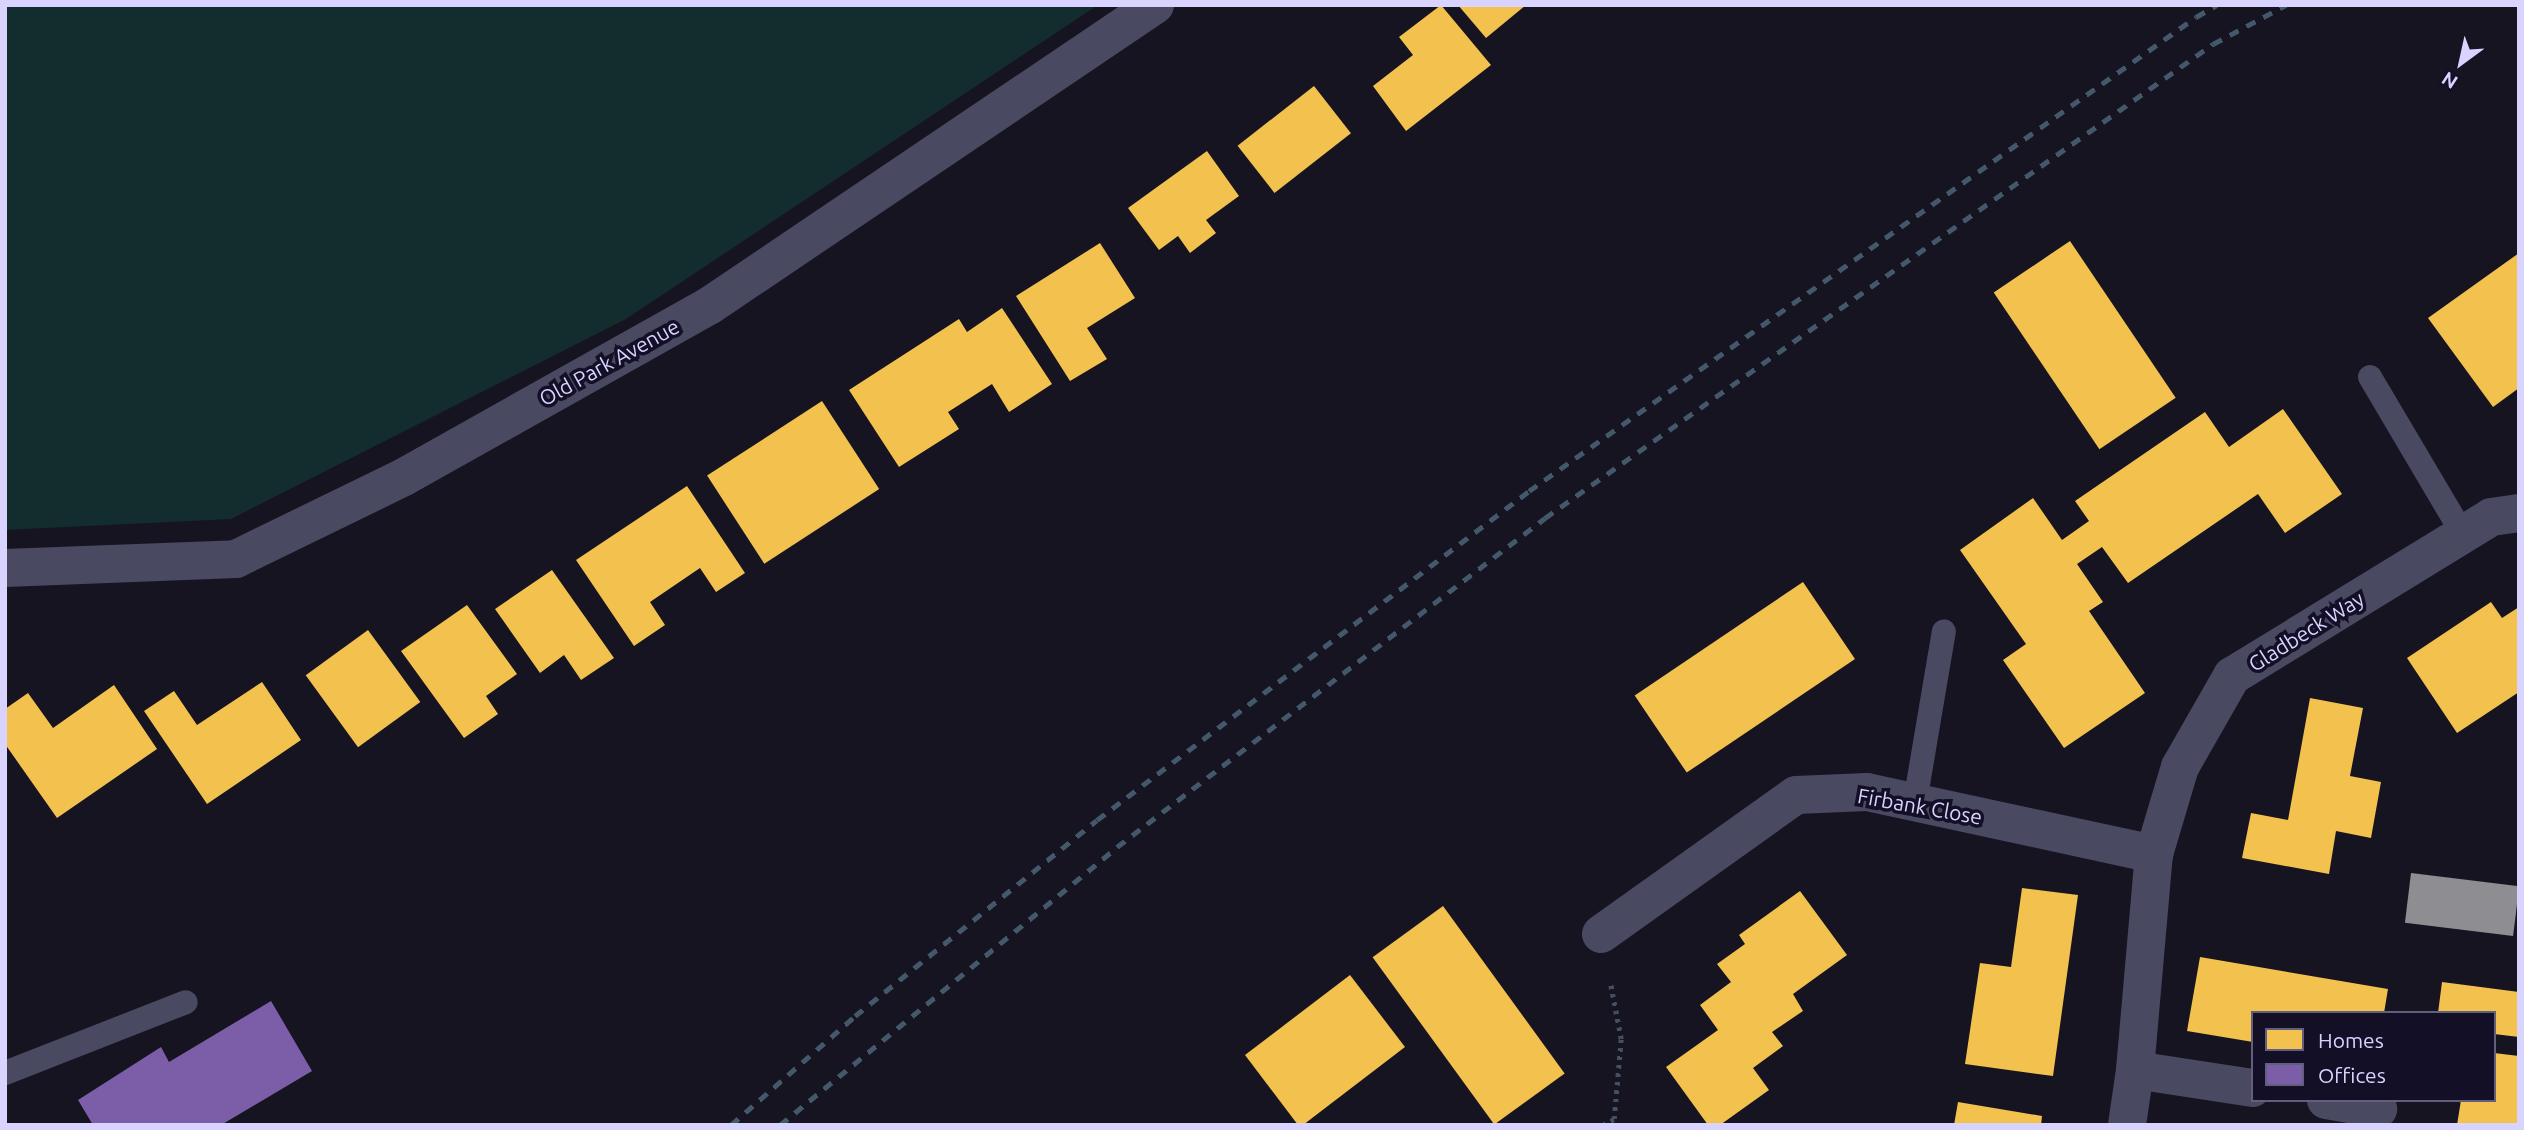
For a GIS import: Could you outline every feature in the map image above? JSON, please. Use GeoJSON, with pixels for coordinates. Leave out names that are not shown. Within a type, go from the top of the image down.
{"type":"FeatureCollection","features":[{"type":"Feature","properties":{"kind":"street","name":"Old Park Avenue"},"geometry":{"type":"LineString","coordinates":[[5,568],[236,559],[404,477],[709,306],[1155,5]]}},
{"type":"Feature","properties":{"kind":"street","name":"Gladbeck Way"},"geometry":{"type":"LineString","coordinates":[[2127,1125],[2135,1070],[2154,855],[2180,767],[2232,677],[2491,517],[2519,513]]}},
{"type":"Feature","properties":{"kind":"street","name":"Firbank Close"},"geometry":{"type":"LineString","coordinates":[[1601,933],[1796,795],[1867,792],[2154,855]]}},
{"type":"Feature","properties":{"kind":"street"},"geometry":{"type":"LineString","coordinates":[[2135,1070],[2251,1088]]}},
{"type":"Feature","properties":{"kind":"street"},"geometry":{"type":"LineString","coordinates":[[2338,1102],[2378,1109]]}},
{"type":"Feature","properties":{"kind":"lane"},"geometry":{"type":"LineString","coordinates":[[2371,377],[2463,534]]}},
{"type":"Feature","properties":{"kind":"lane"},"geometry":{"type":"LineString","coordinates":[[1915,802],[1944,631]]}},
{"type":"Feature","properties":{"kind":"lane"},"geometry":{"type":"LineString","coordinates":[[5,1073],[186,1002]]}},
{"type":"Feature","properties":{"kind":"path"},"geometry":{"type":"LineString","coordinates":[[1601,933],[1621,1039],[1614,1119],[1603,1125]]}},
{"type":"Feature","properties":{"kind":"green space"},"geometry":{"type":"Polygon","coordinates":[[[5,5],[1098,5],[626,319],[231,519],[5,530],[5,5]]]}},
{"type":"Feature","properties":{"kind":"building: Homes"},"geometry":{"type":"Polygon","coordinates":[[[1441,5],[1491,65],[1406,131],[1373,86],[1413,55],[1399,37],[1441,5]]]}},
{"type":"Feature","properties":{"kind":"building: Homes"},"geometry":{"type":"Polygon","coordinates":[[[1458,5],[1526,5],[1486,38],[1458,5]]]}},
{"type":"Feature","properties":{"kind":"building: Homes"},"geometry":{"type":"Polygon","coordinates":[[[1314,86],[1351,133],[1275,193],[1238,146],[1314,86]]]}},
{"type":"Feature","properties":{"kind":"building: Homes"},"geometry":{"type":"Polygon","coordinates":[[[1207,151],[1239,196],[1206,220],[1216,233],[1190,253],[1178,236],[1159,250],[1128,208],[1207,151]]]}},
{"type":"Feature","properties":{"kind":"building: Homes"},"geometry":{"type":"Polygon","coordinates":[[[2070,241],[2176,398],[2099,449],[1994,292],[2070,241]]]}},
{"type":"Feature","properties":{"kind":"building: Homes"},"geometry":{"type":"Polygon","coordinates":[[[1100,243],[1135,298],[1087,328],[1107,359],[1070,381],[1016,296],[1100,243]]]}},
{"type":"Feature","properties":{"kind":"building: Homes"},"geometry":{"type":"Polygon","coordinates":[[[2519,253],[2519,388],[2493,407],[2428,318],[2519,253]]]}},
{"type":"Feature","properties":{"kind":"building: Homes"},"geometry":{"type":"Polygon","coordinates":[[[1002,308],[1052,384],[1009,412],[992,384],[948,412],[959,429],[899,467],[849,390],[959,319],[967,332],[1002,308]]]}},
{"type":"Feature","properties":{"kind":"building: Homes"},"geometry":{"type":"Polygon","coordinates":[[[822,401],[879,489],[764,564],[707,476],[822,401]]]}},
{"type":"Feature","properties":{"kind":"building: Homes"},"geometry":{"type":"Polygon","coordinates":[[[2283,409],[2342,494],[2285,533],[2258,494],[2128,583],[2102,547],[2077,564],[2103,602],[2089,611],[2145,693],[2064,748],[2003,660],[2026,644],[1960,550],[2033,498],[2062,540],[2089,521],[2075,501],[2205,412],[2229,447],[2283,409]]]}},
{"type":"Feature","properties":{"kind":"building: Homes"},"geometry":{"type":"Polygon","coordinates":[[[687,486],[745,573],[716,592],[700,568],[650,602],[665,625],[634,646],[576,560],[687,486]]]}},
{"type":"Feature","properties":{"kind":"building: Homes"},"geometry":{"type":"Polygon","coordinates":[[[552,570],[614,658],[581,680],[564,655],[540,673],[495,609],[552,570]]]}},
{"type":"Feature","properties":{"kind":"building: Homes"},"geometry":{"type":"Polygon","coordinates":[[[1803,582],[1855,659],[1687,773],[1635,696],[1803,582]]]}},
{"type":"Feature","properties":{"kind":"building: Homes"},"geometry":{"type":"Polygon","coordinates":[[[2491,602],[2502,618],[2519,607],[2519,692],[2457,733],[2407,658],[2491,602]]]}},
{"type":"Feature","properties":{"kind":"building: Homes"},"geometry":{"type":"Polygon","coordinates":[[[467,605],[517,674],[486,696],[498,714],[464,738],[401,651],[467,605]]]}},
{"type":"Feature","properties":{"kind":"building: Homes"},"geometry":{"type":"Polygon","coordinates":[[[368,630],[420,702],[358,747],[306,675],[368,630]]]}},
{"type":"Feature","properties":{"kind":"building: Homes"},"geometry":{"type":"Polygon","coordinates":[[[262,682],[301,740],[207,804],[144,711],[174,691],[197,725],[262,682]]]}},
{"type":"Feature","properties":{"kind":"building: Homes"},"geometry":{"type":"Polygon","coordinates":[[[114,685],[157,749],[57,818],[5,744],[5,709],[28,693],[53,728],[114,685]]]}},
{"type":"Feature","properties":{"kind":"building: Homes"},"geometry":{"type":"Polygon","coordinates":[[[2310,698],[2363,708],[2350,776],[2381,782],[2371,838],[2336,831],[2329,874],[2242,858],[2251,813],[2288,820],[2310,698]]]}},
{"type":"Feature","properties":{"kind":"building: Homes"},"geometry":{"type":"Polygon","coordinates":[[[2022,888],[2078,895],[2053,1076],[1965,1064],[1980,963],[2011,967],[2022,888]]]}},
{"type":"Feature","properties":{"kind":"building: Homes"},"geometry":{"type":"Polygon","coordinates":[[[1800,891],[1847,955],[1793,994],[1803,1011],[1772,1032],[1783,1046],[1753,1068],[1769,1090],[1720,1125],[1708,1125],[1666,1067],[1718,1030],[1700,1005],[1731,982],[1717,964],[1745,944],[1739,935],[1800,891]]]}},
{"type":"Feature","properties":{"kind":"building: Homes"},"geometry":{"type":"Polygon","coordinates":[[[1443,906],[1565,1073],[1494,1125],[1373,957],[1443,906]]]}},
{"type":"Feature","properties":{"kind":"building: Homes"},"geometry":{"type":"Polygon","coordinates":[[[2200,957],[2388,989],[2384,1011],[2251,1011],[2251,1042],[2187,1031],[2200,957]]]}},
{"type":"Feature","properties":{"kind":"building: Homes"},"geometry":{"type":"Polygon","coordinates":[[[1350,975],[1405,1047],[1303,1125],[1298,1125],[1245,1055],[1350,975]]]}},
{"type":"Feature","properties":{"kind":"building: Homes"},"geometry":{"type":"Polygon","coordinates":[[[2442,982],[2519,992],[2519,1037],[2496,1034],[2496,1011],[2438,1011],[2442,982]]]}},
{"type":"Feature","properties":{"kind":"building: Homes"},"geometry":{"type":"Polygon","coordinates":[[[2496,1053],[2519,1056],[2519,1125],[2457,1125],[2461,1102],[2496,1102],[2496,1053]]]}},
{"type":"Feature","properties":{"kind":"building: Homes"},"geometry":{"type":"Polygon","coordinates":[[[1958,1102],[2042,1116],[2041,1125],[1954,1125],[1958,1102]]]}},
{"type":"Feature","properties":{"kind":"building: Offices"},"geometry":{"type":"Polygon","coordinates":[[[271,1001],[312,1071],[221,1125],[93,1125],[78,1100],[161,1047],[169,1062],[271,1001]]]}},
{"type":"Feature","properties":{"kind":"building: Industry"},"geometry":{"type":"Polygon","coordinates":[[[2411,873],[2519,886],[2513,936],[2405,923],[2411,873]]]}},
{"type":"Feature","properties":{"kind":"railway"},"geometry":{"type":"LineString","coordinates":[[731,1125],[855,1016],[1097,820],[1529,491],[2196,17],[2217,5]]}},
{"type":"Feature","properties":{"kind":"railway"},"geometry":{"type":"LineString","coordinates":[[780,1125],[1117,847],[1545,518],[2213,44],[2286,5]]}}]}
